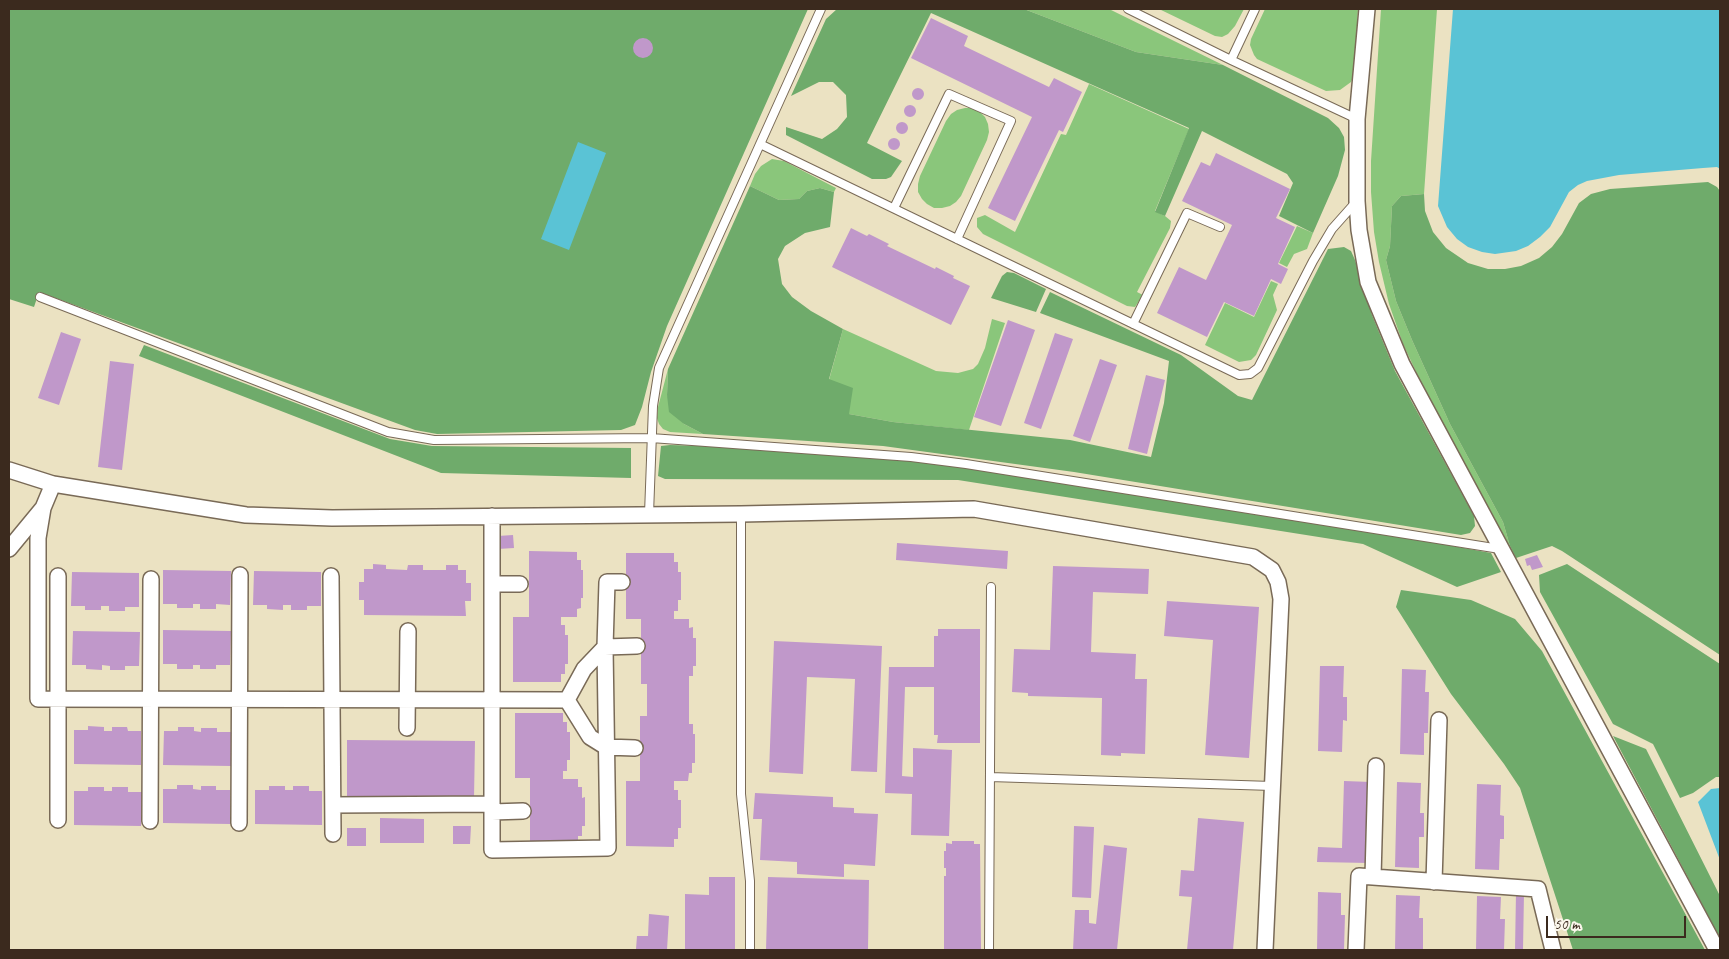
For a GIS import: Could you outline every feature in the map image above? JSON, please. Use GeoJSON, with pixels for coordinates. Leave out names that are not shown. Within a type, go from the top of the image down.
{"type":"FeatureCollection","features":[{"type":"Feature","properties":{"kind":"street"},"geometry":{"type":"LineString","coordinates":[[1367,9],[1357,119],[1357,201],[1359,230],[1368,282],[1402,364],[1717,950]]}},
{"type":"Feature","properties":{"kind":"street"},"geometry":{"type":"LineString","coordinates":[[9,470],[53,484],[246,514],[332,518],[741,514],[974,509],[1253,557],[1272,570],[1278,582],[1281,599],[1265,950]]}},
{"type":"Feature","properties":{"kind":"street"},"geometry":{"type":"LineString","coordinates":[[53,484],[43,508],[38,538],[38,699],[567,700]]}},
{"type":"Feature","properties":{"kind":"street"},"geometry":{"type":"LineString","coordinates":[[9,549],[43,508]]}},
{"type":"Feature","properties":{"kind":"street"},"geometry":{"type":"LineString","coordinates":[[492,516],[492,584],[499,649],[492,699],[492,850],[608,848],[613,810],[606,748],[605,647],[607,582],[622,582]]}},
{"type":"Feature","properties":{"kind":"street"},"geometry":{"type":"LineString","coordinates":[[239,823],[240,575]]}},
{"type":"Feature","properties":{"kind":"street"},"geometry":{"type":"LineString","coordinates":[[58,576],[58,820]]}},
{"type":"Feature","properties":{"kind":"street"},"geometry":{"type":"LineString","coordinates":[[331,576],[333,834]]}},
{"type":"Feature","properties":{"kind":"street"},"geometry":{"type":"LineString","coordinates":[[150,821],[151,579]]}},
{"type":"Feature","properties":{"kind":"street"},"geometry":{"type":"LineString","coordinates":[[492,584],[520,584]]}},
{"type":"Feature","properties":{"kind":"street"},"geometry":{"type":"LineString","coordinates":[[407,728],[408,631]]}},
{"type":"Feature","properties":{"kind":"street"},"geometry":{"type":"LineString","coordinates":[[567,700],[584,670],[605,647],[637,646]]}},
{"type":"Feature","properties":{"kind":"street"},"geometry":{"type":"LineString","coordinates":[[567,700],[590,738],[606,748],[635,748]]}},
{"type":"Feature","properties":{"kind":"street"},"geometry":{"type":"LineString","coordinates":[[1434,882],[1439,720]]}},
{"type":"Feature","properties":{"kind":"street"},"geometry":{"type":"LineString","coordinates":[[1372,877],[1376,766]]}},
{"type":"Feature","properties":{"kind":"street"},"geometry":{"type":"LineString","coordinates":[[332,806],[492,808],[523,811]]}},
{"type":"Feature","properties":{"kind":"street"},"geometry":{"type":"LineString","coordinates":[[1356,950],[1359,876],[1538,889],[1553,950]]}},
{"type":"Feature","properties":{"kind":"lane"},"geometry":{"type":"LineString","coordinates":[[649,514],[653,406],[659,368],[821,9]]}},
{"type":"Feature","properties":{"kind":"lane"},"geometry":{"type":"LineString","coordinates":[[1128,9],[1357,119]]}},
{"type":"Feature","properties":{"kind":"lane"},"geometry":{"type":"LineString","coordinates":[[1231,60],[1255,9]]}},
{"type":"Feature","properties":{"kind":"lane"},"geometry":{"type":"LineString","coordinates":[[894,208],[949,94],[1011,121],[957,238]]}},
{"type":"Feature","properties":{"kind":"lane"},"geometry":{"type":"LineString","coordinates":[[760,144],[1239,375],[1250,374],[1258,368],[1332,229],[1357,201]]}},
{"type":"Feature","properties":{"kind":"lane"},"geometry":{"type":"LineString","coordinates":[[1133,324],[1187,213],[1220,227]]}},
{"type":"Feature","properties":{"kind":"lane"},"geometry":{"type":"LineString","coordinates":[[40,297],[388,432],[434,440],[651,438],[902,456],[966,464],[1500,549]]}},
{"type":"Feature","properties":{"kind":"lane"},"geometry":{"type":"LineString","coordinates":[[741,514],[741,794],[750,881],[750,950]]}},
{"type":"Feature","properties":{"kind":"lane"},"geometry":{"type":"LineString","coordinates":[[989,950],[990,587]]}},
{"type":"Feature","properties":{"kind":"lane"},"geometry":{"type":"LineString","coordinates":[[990,777],[1272,786]]}},
{"type":"Feature","properties":{"kind":"green space"},"geometry":{"type":"Polygon","coordinates":[[[9,9],[808,9],[667,326],[635,425],[621,430],[437,434],[415,430],[39,292],[34,307],[9,299],[9,9]]]}},
{"type":"Feature","properties":{"kind":"green space"},"geometry":{"type":"Polygon","coordinates":[[[837,9],[1024,9],[1136,52],[1223,65],[1328,118],[1339,128],[1344,137],[1345,150],[1338,176],[1313,233],[1279,216],[1293,183],[1287,174],[1202,131],[1165,216],[1155,212],[1189,128],[931,13],[867,143],[902,161],[891,177],[872,179],[786,135],[786,127],[822,139],[837,129],[847,117],[846,95],[833,82],[819,82],[791,96],[826,19],[837,9]]]}},
{"type":"Feature","properties":{"kind":"green space"},"geometry":{"type":"Polygon","coordinates":[[[1024,9],[1109,9],[1223,65],[1136,52],[1024,9]]]}},
{"type":"Feature","properties":{"kind":"green space"},"geometry":{"type":"Polygon","coordinates":[[[1159,9],[1244,9],[1235,26],[1228,34],[1222,37],[1215,36],[1159,9]]]}},
{"type":"Feature","properties":{"kind":"green space"},"geometry":{"type":"Polygon","coordinates":[[[1265,9],[1358,9],[1354,75],[1351,82],[1340,90],[1326,91],[1257,59],[1250,45],[1265,9]]]}},
{"type":"Feature","properties":{"kind":"green space"},"geometry":{"type":"Polygon","coordinates":[[[1381,9],[1437,9],[1424,194],[1401,196],[1392,206],[1390,246],[1386,260],[1396,301],[1412,340],[1450,424],[1503,522],[1510,546],[1516,558],[1514,559],[1418,376],[1403,344],[1389,304],[1374,232],[1371,192],[1371,161],[1381,9]]]}},
{"type":"Feature","properties":{"kind":"green space"},"geometry":{"type":"Polygon","coordinates":[[[1089,84],[1189,129],[1155,211],[1171,221],[1170,228],[1137,292],[1143,295],[1135,307],[1127,306],[983,234],[977,227],[977,218],[985,215],[1015,232],[1061,134],[1066,135],[1089,84]]]}},
{"type":"Feature","properties":{"kind":"green space"},"geometry":{"type":"Polygon","coordinates":[[[965,108],[972,108],[985,117],[989,132],[987,140],[961,196],[950,206],[934,208],[922,199],[918,192],[920,176],[946,121],[951,114],[965,108]]]}},
{"type":"Feature","properties":{"kind":"green space"},"geometry":{"type":"Polygon","coordinates":[[[772,159],[784,161],[836,188],[834,192],[820,188],[807,191],[799,199],[779,200],[750,186],[761,166],[772,159]]]}},
{"type":"Feature","properties":{"kind":"green space"},"geometry":{"type":"Polygon","coordinates":[[[1708,182],[1720,191],[1720,655],[1552,546],[1516,558],[1510,546],[1503,522],[1450,424],[1412,340],[1396,301],[1386,260],[1390,246],[1392,206],[1401,196],[1424,194],[1425,211],[1433,232],[1446,248],[1468,263],[1488,269],[1505,269],[1521,266],[1539,258],[1552,247],[1562,234],[1579,203],[1591,194],[1610,189],[1708,182]]]}},
{"type":"Feature","properties":{"kind":"green space"},"geometry":{"type":"Polygon","coordinates":[[[750,186],[779,200],[799,199],[807,191],[820,188],[834,192],[830,227],[805,233],[785,246],[778,259],[782,284],[792,297],[811,311],[843,329],[829,379],[853,388],[849,414],[893,422],[1070,440],[1151,457],[1164,403],[1169,361],[1040,313],[1050,292],[1181,355],[1238,396],[1252,400],[1328,249],[1344,247],[1351,251],[1355,260],[1372,315],[1395,371],[1474,516],[1475,526],[1470,533],[1461,535],[1074,472],[883,446],[703,434],[684,424],[669,412],[667,395],[668,369],[750,186]]]}},
{"type":"Feature","properties":{"kind":"green space"},"geometry":{"type":"Polygon","coordinates":[[[1297,226],[1313,233],[1307,249],[1294,254],[1287,267],[1279,263],[1297,226]]]}},
{"type":"Feature","properties":{"kind":"green space"},"geometry":{"type":"Polygon","coordinates":[[[1007,272],[1014,273],[1046,289],[1036,312],[991,298],[1002,276],[1007,272]]]}},
{"type":"Feature","properties":{"kind":"green space"},"geometry":{"type":"Polygon","coordinates":[[[1271,281],[1278,284],[1273,295],[1277,310],[1256,355],[1251,360],[1239,362],[1205,345],[1225,303],[1254,317],[1271,281]]]}},
{"type":"Feature","properties":{"kind":"green space"},"geometry":{"type":"Polygon","coordinates":[[[992,319],[1005,323],[969,430],[893,422],[849,414],[829,380],[843,329],[936,371],[958,373],[973,369],[978,364],[985,348],[992,319]]]}},
{"type":"Feature","properties":{"kind":"green space"},"geometry":{"type":"Polygon","coordinates":[[[144,345],[390,439],[432,446],[631,448],[631,478],[441,473],[139,356],[144,345]]]}},
{"type":"Feature","properties":{"kind":"green space"},"geometry":{"type":"Polygon","coordinates":[[[668,369],[667,395],[684,424],[703,434],[670,432],[663,429],[659,424],[657,418],[658,407],[668,369]]]}},
{"type":"Feature","properties":{"kind":"green space"},"geometry":{"type":"Polygon","coordinates":[[[661,446],[738,447],[965,467],[1361,529],[1491,553],[1501,572],[1457,587],[1363,544],[958,480],[665,479],[658,476],[661,446]]]}},
{"type":"Feature","properties":{"kind":"green space"},"geometry":{"type":"Polygon","coordinates":[[[1567,564],[1720,664],[1720,777],[1716,777],[1693,793],[1680,798],[1653,744],[1613,724],[1540,592],[1539,575],[1567,564]]]}},
{"type":"Feature","properties":{"kind":"green space"},"geometry":{"type":"Polygon","coordinates":[[[1401,590],[1471,600],[1515,619],[1542,651],[1705,950],[1573,950],[1520,788],[1451,694],[1396,607],[1401,590]]]}},
{"type":"Feature","properties":{"kind":"green space"},"geometry":{"type":"Polygon","coordinates":[[[1613,736],[1646,749],[1720,896],[1720,938],[1613,736]]]}},
{"type":"Feature","properties":{"kind":"water"},"geometry":{"type":"Polygon","coordinates":[[[1453,9],[1720,9],[1720,169],[1717,167],[1619,175],[1587,181],[1569,192],[1550,227],[1528,246],[1516,251],[1495,254],[1468,247],[1457,239],[1447,227],[1438,206],[1453,9]]]}},
{"type":"Feature","properties":{"kind":"water"},"geometry":{"type":"Polygon","coordinates":[[[578,142],[606,153],[569,250],[541,239],[578,142]]]}},
{"type":"Feature","properties":{"kind":"water"},"geometry":{"type":"Polygon","coordinates":[[[1720,788],[1720,860],[1698,802],[1711,789],[1720,788]]]}},
{"type":"Feature","properties":{"kind":"building"},"geometry":{"type":"Polygon","coordinates":[[[931,18],[968,36],[964,46],[1049,87],[1054,78],[1082,92],[1063,132],[1059,130],[1015,221],[988,208],[1032,117],[911,58],[931,18]]]}},
{"type":"Feature","properties":{"kind":"building"},"geometry":{"type":"Polygon","coordinates":[[[643,38],[650,41],[653,48],[650,55],[643,58],[636,55],[633,48],[636,41],[643,38]]]}},
{"type":"Feature","properties":{"kind":"building"},"geometry":{"type":"Polygon","coordinates":[[[916,88],[920,88],[924,94],[920,100],[916,100],[912,96],[912,92],[916,88]]]}},
{"type":"Feature","properties":{"kind":"building"},"geometry":{"type":"Polygon","coordinates":[[[908,105],[912,105],[916,111],[912,117],[908,117],[904,113],[904,109],[908,105]]]}},
{"type":"Feature","properties":{"kind":"building"},"geometry":{"type":"Polygon","coordinates":[[[900,122],[904,122],[908,128],[904,134],[900,134],[896,130],[896,126],[900,122]]]}},
{"type":"Feature","properties":{"kind":"building"},"geometry":{"type":"Polygon","coordinates":[[[892,138],[896,138],[900,144],[896,150],[892,150],[888,146],[888,142],[892,138]]]}},
{"type":"Feature","properties":{"kind":"building"},"geometry":{"type":"Polygon","coordinates":[[[1216,153],[1290,189],[1276,218],[1295,227],[1278,264],[1288,269],[1281,284],[1271,279],[1254,316],[1224,302],[1207,337],[1157,313],[1179,267],[1206,280],[1232,225],[1182,201],[1201,162],[1210,166],[1216,153]]]}},
{"type":"Feature","properties":{"kind":"building"},"geometry":{"type":"Polygon","coordinates":[[[851,228],[867,236],[869,234],[889,244],[887,246],[935,269],[936,267],[970,286],[951,325],[832,267],[851,228]]]}},
{"type":"Feature","properties":{"kind":"building"},"geometry":{"type":"Polygon","coordinates":[[[1008,320],[1035,330],[1001,426],[974,417],[1008,320]]]}},
{"type":"Feature","properties":{"kind":"building"},"geometry":{"type":"Polygon","coordinates":[[[61,332],[81,339],[59,405],[38,398],[61,332]]]}},
{"type":"Feature","properties":{"kind":"building"},"geometry":{"type":"Polygon","coordinates":[[[1055,333],[1073,339],[1041,429],[1024,423],[1055,333]]]}},
{"type":"Feature","properties":{"kind":"building"},"geometry":{"type":"Polygon","coordinates":[[[1100,359],[1117,365],[1090,442],[1073,436],[1100,359]]]}},
{"type":"Feature","properties":{"kind":"building"},"geometry":{"type":"Polygon","coordinates":[[[110,361],[134,364],[122,470],[98,467],[110,361]]]}},
{"type":"Feature","properties":{"kind":"building"},"geometry":{"type":"Polygon","coordinates":[[[1146,375],[1165,380],[1147,454],[1128,449],[1146,375]]]}},
{"type":"Feature","properties":{"kind":"building"},"geometry":{"type":"Polygon","coordinates":[[[513,535],[514,548],[498,549],[498,536],[513,535]]]}},
{"type":"Feature","properties":{"kind":"building"},"geometry":{"type":"Polygon","coordinates":[[[897,543],[1008,551],[1007,569],[896,560],[897,543]]]}},
{"type":"Feature","properties":{"kind":"building"},"geometry":{"type":"Polygon","coordinates":[[[529,551],[577,552],[577,560],[581,560],[583,598],[581,598],[581,608],[577,609],[577,617],[561,617],[561,625],[565,625],[565,635],[568,635],[568,664],[565,664],[565,674],[561,674],[561,682],[513,682],[513,617],[529,617],[529,551]]]}},
{"type":"Feature","properties":{"kind":"building"},"geometry":{"type":"Polygon","coordinates":[[[626,553],[674,553],[674,562],[678,562],[678,572],[681,572],[681,600],[678,600],[678,611],[674,611],[674,619],[689,619],[689,628],[693,627],[693,638],[696,638],[696,666],[693,666],[693,676],[689,676],[689,724],[693,724],[693,734],[695,734],[695,763],[692,763],[692,773],[689,773],[688,781],[674,781],[674,790],[678,790],[678,800],[681,800],[681,828],[678,828],[678,839],[674,839],[674,847],[626,846],[626,781],[640,781],[640,716],[647,716],[647,684],[641,684],[641,619],[626,619],[626,553]]]}},
{"type":"Feature","properties":{"kind":"building"},"geometry":{"type":"Polygon","coordinates":[[[1537,555],[1543,567],[1532,570],[1530,565],[1527,566],[1525,559],[1537,555]]]}},
{"type":"Feature","properties":{"kind":"building"},"geometry":{"type":"Polygon","coordinates":[[[373,564],[386,565],[386,569],[407,570],[408,565],[423,565],[423,570],[446,570],[446,565],[458,565],[458,570],[466,570],[466,583],[471,583],[471,601],[465,601],[466,616],[364,615],[364,600],[359,600],[359,582],[364,582],[364,569],[373,569],[373,564]]]}},
{"type":"Feature","properties":{"kind":"building"},"geometry":{"type":"Polygon","coordinates":[[[1053,566],[1149,569],[1148,594],[1093,592],[1091,652],[1136,654],[1135,679],[1147,679],[1145,754],[1121,753],[1121,756],[1101,755],[1102,698],[1028,696],[1028,693],[1012,692],[1014,649],[1050,650],[1053,566]]]}},
{"type":"Feature","properties":{"kind":"building"},"geometry":{"type":"Polygon","coordinates":[[[163,570],[231,571],[230,605],[216,604],[216,609],[200,609],[200,604],[193,604],[193,608],[177,608],[177,604],[163,604],[163,570]]]}},
{"type":"Feature","properties":{"kind":"building"},"geometry":{"type":"Polygon","coordinates":[[[254,571],[321,572],[321,606],[307,606],[307,610],[291,610],[291,605],[283,605],[283,610],[267,609],[267,605],[253,605],[254,571]]]}},
{"type":"Feature","properties":{"kind":"building"},"geometry":{"type":"Polygon","coordinates":[[[72,572],[139,573],[139,607],[125,607],[125,611],[109,611],[109,606],[101,606],[101,610],[85,610],[85,606],[71,606],[72,572]]]}},
{"type":"Feature","properties":{"kind":"building"},"geometry":{"type":"Polygon","coordinates":[[[1167,601],[1259,607],[1249,758],[1205,755],[1213,640],[1164,636],[1167,601]]]}},
{"type":"Feature","properties":{"kind":"building"},"geometry":{"type":"Polygon","coordinates":[[[938,629],[980,629],[980,743],[937,743],[938,735],[934,735],[934,687],[905,687],[902,776],[913,777],[913,748],[952,750],[949,836],[911,835],[912,794],[885,793],[889,667],[934,667],[934,636],[938,636],[938,629]]]}},
{"type":"Feature","properties":{"kind":"building"},"geometry":{"type":"Polygon","coordinates":[[[163,630],[231,631],[230,665],[216,665],[216,669],[200,669],[200,665],[193,665],[193,669],[177,669],[177,664],[163,664],[163,630]]]}},
{"type":"Feature","properties":{"kind":"building"},"geometry":{"type":"Polygon","coordinates":[[[73,631],[140,632],[139,666],[125,666],[125,670],[110,670],[110,666],[102,665],[102,670],[86,669],[86,665],[72,665],[73,631]]]}},
{"type":"Feature","properties":{"kind":"building"},"geometry":{"type":"Polygon","coordinates":[[[774,641],[882,646],[877,772],[851,771],[855,679],[807,677],[803,774],[769,772],[774,641]]]}},
{"type":"Feature","properties":{"kind":"building"},"geometry":{"type":"Polygon","coordinates":[[[1320,666],[1344,666],[1343,697],[1347,697],[1347,721],[1343,720],[1342,752],[1318,751],[1320,666]]]}},
{"type":"Feature","properties":{"kind":"building"},"geometry":{"type":"Polygon","coordinates":[[[1402,669],[1426,670],[1425,692],[1429,692],[1428,733],[1424,733],[1424,755],[1400,754],[1402,669]]]}},
{"type":"Feature","properties":{"kind":"building"},"geometry":{"type":"Polygon","coordinates":[[[515,713],[563,713],[563,722],[567,722],[567,732],[570,732],[570,760],[567,760],[567,771],[563,771],[563,779],[578,779],[578,787],[582,787],[582,798],[585,797],[585,826],[582,826],[582,836],[578,836],[578,844],[530,844],[530,778],[515,778],[515,713]]]}},
{"type":"Feature","properties":{"kind":"building"},"geometry":{"type":"Polygon","coordinates":[[[88,726],[104,727],[104,731],[112,731],[112,727],[127,727],[128,731],[141,731],[141,765],[74,764],[74,730],[88,730],[88,726]]]}},
{"type":"Feature","properties":{"kind":"building"},"geometry":{"type":"Polygon","coordinates":[[[178,727],[194,727],[194,731],[201,732],[201,728],[217,728],[217,732],[231,732],[231,766],[163,765],[164,731],[178,731],[178,727]]]}},
{"type":"Feature","properties":{"kind":"building"},"geometry":{"type":"Polygon","coordinates":[[[347,740],[475,741],[474,798],[347,797],[347,740]]]}},
{"type":"Feature","properties":{"kind":"building"},"geometry":{"type":"Polygon","coordinates":[[[1344,781],[1371,782],[1369,863],[1317,862],[1318,847],[1342,848],[1344,781]]]}},
{"type":"Feature","properties":{"kind":"building"},"geometry":{"type":"Polygon","coordinates":[[[1397,782],[1421,783],[1420,813],[1424,813],[1424,837],[1419,837],[1419,868],[1395,867],[1397,782]]]}},
{"type":"Feature","properties":{"kind":"building"},"geometry":{"type":"Polygon","coordinates":[[[1477,784],[1501,785],[1500,815],[1504,816],[1504,839],[1500,839],[1499,870],[1475,869],[1477,784]]]}},
{"type":"Feature","properties":{"kind":"building"},"geometry":{"type":"Polygon","coordinates":[[[177,785],[193,785],[193,789],[201,790],[201,786],[216,786],[216,790],[230,790],[230,824],[163,823],[163,789],[177,789],[177,785]]]}},
{"type":"Feature","properties":{"kind":"building"},"geometry":{"type":"Polygon","coordinates":[[[269,786],[285,786],[285,790],[293,790],[293,786],[309,786],[309,791],[322,791],[322,825],[255,824],[255,790],[269,790],[269,786]]]}},
{"type":"Feature","properties":{"kind":"building"},"geometry":{"type":"Polygon","coordinates":[[[88,787],[104,787],[104,791],[112,791],[112,787],[128,787],[128,792],[142,792],[141,826],[74,825],[74,791],[88,791],[88,787]]]}},
{"type":"Feature","properties":{"kind":"building"},"geometry":{"type":"Polygon","coordinates":[[[755,793],[833,797],[833,807],[854,808],[854,813],[878,814],[875,866],[844,864],[844,877],[797,874],[797,862],[760,860],[762,819],[753,819],[755,793]]]}},
{"type":"Feature","properties":{"kind":"building"},"geometry":{"type":"Polygon","coordinates":[[[380,818],[424,819],[424,843],[380,843],[380,818]]]}},
{"type":"Feature","properties":{"kind":"building"},"geometry":{"type":"Polygon","coordinates":[[[1198,818],[1244,822],[1233,950],[1187,950],[1192,897],[1179,896],[1181,870],[1194,871],[1198,818]]]}},
{"type":"Feature","properties":{"kind":"building"},"geometry":{"type":"Polygon","coordinates":[[[453,826],[471,826],[470,844],[453,844],[453,826]]]}},
{"type":"Feature","properties":{"kind":"building"},"geometry":{"type":"Polygon","coordinates":[[[1074,826],[1094,827],[1091,898],[1072,897],[1074,826]]]}},
{"type":"Feature","properties":{"kind":"building"},"geometry":{"type":"Polygon","coordinates":[[[347,828],[366,828],[366,846],[347,846],[347,828]]]}},
{"type":"Feature","properties":{"kind":"building"},"geometry":{"type":"Polygon","coordinates":[[[952,841],[974,841],[974,844],[980,844],[981,950],[944,950],[944,876],[946,876],[946,868],[944,868],[944,851],[946,851],[946,843],[952,844],[952,841]]]}},
{"type":"Feature","properties":{"kind":"building"},"geometry":{"type":"Polygon","coordinates":[[[1104,845],[1127,848],[1117,950],[1073,950],[1075,910],[1089,910],[1089,923],[1096,924],[1104,845]]]}},
{"type":"Feature","properties":{"kind":"building"},"geometry":{"type":"Polygon","coordinates":[[[709,877],[735,877],[735,950],[685,950],[685,894],[709,895],[709,877]]]}},
{"type":"Feature","properties":{"kind":"building"},"geometry":{"type":"Polygon","coordinates":[[[768,877],[869,880],[868,950],[766,950],[768,877]]]}},
{"type":"Feature","properties":{"kind":"building"},"geometry":{"type":"Polygon","coordinates":[[[1318,892],[1341,893],[1341,915],[1345,915],[1344,950],[1317,950],[1318,892]]]}},
{"type":"Feature","properties":{"kind":"building"},"geometry":{"type":"Polygon","coordinates":[[[1516,893],[1524,893],[1523,950],[1515,950],[1516,893]]]}},
{"type":"Feature","properties":{"kind":"building"},"geometry":{"type":"Polygon","coordinates":[[[1396,895],[1420,896],[1419,918],[1423,918],[1423,950],[1395,950],[1396,895]]]}},
{"type":"Feature","properties":{"kind":"building"},"geometry":{"type":"Polygon","coordinates":[[[1477,896],[1501,897],[1500,919],[1505,919],[1504,950],[1476,950],[1477,896]]]}},
{"type":"Feature","properties":{"kind":"building"},"geometry":{"type":"Polygon","coordinates":[[[649,914],[669,916],[667,950],[636,949],[637,936],[648,936],[649,914]]]}}]}
